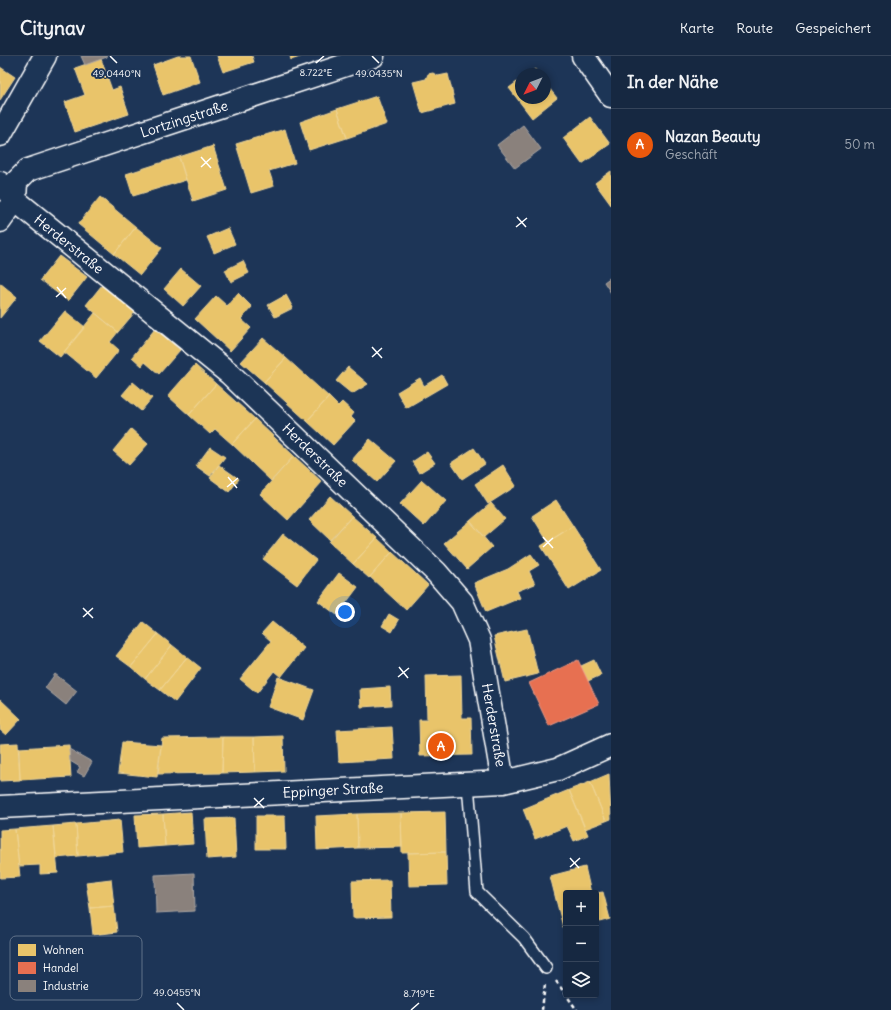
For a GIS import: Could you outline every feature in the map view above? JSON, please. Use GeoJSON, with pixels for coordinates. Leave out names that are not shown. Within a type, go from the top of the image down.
{"type":"FeatureCollection","features":[{"type":"Feature","properties":{"kind":"street"},"geometry":{"type":"LineString","coordinates":[[0,135],[45,56]]}},
{"type":"Feature","properties":{"kind":"street","name":"Lortzingstraße"},"geometry":{"type":"LineString","coordinates":[[15,200],[16,182],[28,170],[373,56]]}},
{"type":"Feature","properties":{"kind":"street"},"geometry":{"type":"LineString","coordinates":[[583,56],[611,96]]}},
{"type":"Feature","properties":{"kind":"street","name":"Herderstraße"},"geometry":{"type":"LineString","coordinates":[[0,183],[15,200],[230,374],[436,572],[462,602],[479,640],[503,782]]}},
{"type":"Feature","properties":{"kind":"street"},"geometry":{"type":"LineString","coordinates":[[0,221],[15,200]]}},
{"type":"Feature","properties":{"kind":"street","name":"Eppinger Straße"},"geometry":{"type":"LineString","coordinates":[[0,807],[449,784],[468,785],[503,782],[558,769],[611,745]]}},
{"type":"Feature","properties":{"kind":"lane"},"geometry":{"type":"LineString","coordinates":[[468,785],[477,892],[524,938],[546,968]]}},
{"type":"Feature","properties":{"kind":"path"},"geometry":{"type":"LineString","coordinates":[[542,1010],[545,996],[546,968]]}},
{"type":"Feature","properties":{"kind":"path"},"geometry":{"type":"LineString","coordinates":[[546,968],[577,1010]]}},
{"type":"Feature","properties":{"kind":"building: Wohnen"},"geometry":{"type":"Polygon","coordinates":[[[178,56],[191,56],[200,82],[163,95],[153,65],[178,56]]]}},
{"type":"Feature","properties":{"kind":"building: Wohnen"},"geometry":{"type":"Polygon","coordinates":[[[217,56],[252,56],[254,62],[223,72],[217,56]]]}},
{"type":"Feature","properties":{"kind":"building: Wohnen"},"geometry":{"type":"Polygon","coordinates":[[[290,56],[303,56],[291,60],[290,56]]]}},
{"type":"Feature","properties":{"kind":"building: Wohnen"},"geometry":{"type":"Polygon","coordinates":[[[101,59],[112,90],[120,87],[129,114],[75,132],[65,102],[85,95],[75,68],[101,59]]]}},
{"type":"Feature","properties":{"kind":"building: Wohnen"},"geometry":{"type":"Polygon","coordinates":[[[0,67],[15,77],[0,100],[0,67]]]}},
{"type":"Feature","properties":{"kind":"building: Wohnen"},"geometry":{"type":"Polygon","coordinates":[[[433,73],[438,76],[448,74],[455,104],[422,113],[413,82],[426,79],[428,74],[433,73]]]}},
{"type":"Feature","properties":{"kind":"building: Wohnen"},"geometry":{"type":"Polygon","coordinates":[[[515,84],[515,96],[509,88],[515,84]]]}},
{"type":"Feature","properties":{"kind":"building: Wohnen"},"geometry":{"type":"Polygon","coordinates":[[[551,90],[557,98],[551,103],[551,90]]]}},
{"type":"Feature","properties":{"kind":"building: Wohnen"},"geometry":{"type":"Polygon","coordinates":[[[377,96],[387,124],[347,138],[337,109],[377,96]]]}},
{"type":"Feature","properties":{"kind":"building: Wohnen"},"geometry":{"type":"Polygon","coordinates":[[[521,104],[550,104],[532,118],[521,104]]]}},
{"type":"Feature","properties":{"kind":"building: Wohnen"},"geometry":{"type":"Polygon","coordinates":[[[337,109],[347,138],[309,150],[300,122],[337,109]]]}},
{"type":"Feature","properties":{"kind":"building: Wohnen"},"geometry":{"type":"Polygon","coordinates":[[[590,117],[610,144],[582,164],[563,138],[590,117]]]}},
{"type":"Feature","properties":{"kind":"building: Wohnen"},"geometry":{"type":"Polygon","coordinates":[[[285,129],[295,163],[269,171],[274,186],[251,193],[236,144],[285,129]]]}},
{"type":"Feature","properties":{"kind":"building: Wohnen"},"geometry":{"type":"Polygon","coordinates":[[[213,146],[227,190],[193,201],[179,157],[213,146]]]}},
{"type":"Feature","properties":{"kind":"building: Wohnen"},"geometry":{"type":"Polygon","coordinates":[[[179,157],[186,180],[133,196],[126,174],[179,157]]]}},
{"type":"Feature","properties":{"kind":"building: Wohnen"},"geometry":{"type":"Polygon","coordinates":[[[611,171],[611,205],[595,183],[611,171]]]}},
{"type":"Feature","properties":{"kind":"building: Wohnen"},"geometry":{"type":"Polygon","coordinates":[[[100,197],[136,227],[114,254],[78,224],[100,197]]]}},
{"type":"Feature","properties":{"kind":"building: Wohnen"},"geometry":{"type":"Polygon","coordinates":[[[136,227],[162,248],[140,275],[114,254],[136,227]]]}},
{"type":"Feature","properties":{"kind":"building: Wohnen"},"geometry":{"type":"Polygon","coordinates":[[[228,228],[235,244],[214,253],[207,237],[228,228]]]}},
{"type":"Feature","properties":{"kind":"building: Wohnen"},"geometry":{"type":"Polygon","coordinates":[[[59,256],[87,277],[68,301],[40,280],[59,256]]]}},
{"type":"Feature","properties":{"kind":"building: Wohnen"},"geometry":{"type":"Polygon","coordinates":[[[243,261],[249,273],[231,282],[225,270],[243,261]]]}},
{"type":"Feature","properties":{"kind":"building: Wohnen"},"geometry":{"type":"Polygon","coordinates":[[[181,269],[201,286],[183,306],[164,289],[181,269]]]}},
{"type":"Feature","properties":{"kind":"building: Wohnen"},"geometry":{"type":"Polygon","coordinates":[[[0,283],[17,297],[0,318],[0,283]]]}},
{"type":"Feature","properties":{"kind":"building: Wohnen"},"geometry":{"type":"Polygon","coordinates":[[[102,285],[135,312],[118,332],[86,305],[102,285]]]}},
{"type":"Feature","properties":{"kind":"building: Wohnen"},"geometry":{"type":"Polygon","coordinates":[[[238,293],[252,307],[241,319],[251,328],[230,351],[195,319],[216,296],[227,306],[238,293]]]}},
{"type":"Feature","properties":{"kind":"building: Wohnen"},"geometry":{"type":"Polygon","coordinates":[[[286,295],[293,308],[275,317],[268,305],[286,295]]]}},
{"type":"Feature","properties":{"kind":"building: Wohnen"},"geometry":{"type":"Polygon","coordinates":[[[65,311],[85,327],[60,357],[40,341],[65,311]]]}},
{"type":"Feature","properties":{"kind":"building: Wohnen"},"geometry":{"type":"Polygon","coordinates":[[[95,313],[118,332],[110,342],[119,350],[96,378],[64,352],[95,313]]]}},
{"type":"Feature","properties":{"kind":"building: Wohnen"},"geometry":{"type":"Polygon","coordinates":[[[155,329],[180,350],[159,374],[145,362],[142,366],[132,357],[155,329]]]}},
{"type":"Feature","properties":{"kind":"building: Wohnen"},"geometry":{"type":"Polygon","coordinates":[[[263,338],[286,358],[264,382],[241,362],[263,338]]]}},
{"type":"Feature","properties":{"kind":"building: Wohnen"},"geometry":{"type":"Polygon","coordinates":[[[286,358],[329,397],[307,421],[264,382],[286,358]]]}},
{"type":"Feature","properties":{"kind":"building: Wohnen"},"geometry":{"type":"Polygon","coordinates":[[[195,365],[216,384],[189,415],[168,396],[195,365]]]}},
{"type":"Feature","properties":{"kind":"building: Wohnen"},"geometry":{"type":"Polygon","coordinates":[[[348,367],[368,384],[352,394],[336,381],[348,367]]]}},
{"type":"Feature","properties":{"kind":"building: Wohnen"},"geometry":{"type":"Polygon","coordinates":[[[442,375],[447,384],[406,408],[397,392],[420,378],[424,386],[442,375]]]}},
{"type":"Feature","properties":{"kind":"building: Wohnen"},"geometry":{"type":"Polygon","coordinates":[[[133,382],[152,398],[141,411],[122,395],[133,382]]]}},
{"type":"Feature","properties":{"kind":"building: Wohnen"},"geometry":{"type":"Polygon","coordinates":[[[216,384],[255,419],[232,444],[215,429],[210,434],[189,415],[216,384]]]}},
{"type":"Feature","properties":{"kind":"building: Wohnen"},"geometry":{"type":"Polygon","coordinates":[[[329,397],[338,406],[342,402],[354,413],[351,417],[355,421],[333,445],[307,421],[329,397]]]}},
{"type":"Feature","properties":{"kind":"building: Wohnen"},"geometry":{"type":"Polygon","coordinates":[[[255,419],[294,456],[271,481],[232,444],[255,419]]]}},
{"type":"Feature","properties":{"kind":"building: Wohnen"},"geometry":{"type":"Polygon","coordinates":[[[131,429],[148,444],[129,465],[113,451],[131,429]]]}},
{"type":"Feature","properties":{"kind":"building: Wohnen"},"geometry":{"type":"Polygon","coordinates":[[[370,439],[396,461],[377,482],[352,460],[370,439]]]}},
{"type":"Feature","properties":{"kind":"building: Wohnen"},"geometry":{"type":"Polygon","coordinates":[[[210,447],[225,457],[210,476],[196,466],[210,447]]]}},
{"type":"Feature","properties":{"kind":"building: Wohnen"},"geometry":{"type":"Polygon","coordinates":[[[474,448],[485,464],[462,479],[451,463],[474,448]]]}},
{"type":"Feature","properties":{"kind":"building: Wohnen"},"geometry":{"type":"Polygon","coordinates":[[[427,452],[435,463],[419,473],[412,462],[427,452]]]}},
{"type":"Feature","properties":{"kind":"building: Wohnen"},"geometry":{"type":"Polygon","coordinates":[[[294,456],[322,482],[288,520],[260,494],[294,456]]]}},
{"type":"Feature","properties":{"kind":"building: Wohnen"},"geometry":{"type":"Polygon","coordinates":[[[219,465],[239,479],[229,492],[210,478],[219,465]]]}},
{"type":"Feature","properties":{"kind":"building: Wohnen"},"geometry":{"type":"Polygon","coordinates":[[[503,465],[516,486],[488,504],[475,484],[503,465]]]}},
{"type":"Feature","properties":{"kind":"building: Wohnen"},"geometry":{"type":"Polygon","coordinates":[[[422,480],[446,501],[424,526],[400,504],[422,480]]]}},
{"type":"Feature","properties":{"kind":"building: Wohnen"},"geometry":{"type":"Polygon","coordinates":[[[330,496],[352,516],[330,540],[309,520],[330,496]]]}},
{"type":"Feature","properties":{"kind":"building: Wohnen"},"geometry":{"type":"Polygon","coordinates":[[[556,500],[573,526],[548,542],[532,516],[556,500]]]}},
{"type":"Feature","properties":{"kind":"building: Wohnen"},"geometry":{"type":"Polygon","coordinates":[[[491,503],[505,519],[484,537],[470,521],[491,503]]]}},
{"type":"Feature","properties":{"kind":"building: Wohnen"},"geometry":{"type":"Polygon","coordinates":[[[352,516],[377,538],[353,564],[329,542],[352,516]]]}},
{"type":"Feature","properties":{"kind":"building: Wohnen"},"geometry":{"type":"Polygon","coordinates":[[[470,521],[492,547],[467,569],[444,543],[470,521]]]}},
{"type":"Feature","properties":{"kind":"building: Wohnen"},"geometry":{"type":"Polygon","coordinates":[[[573,526],[601,570],[569,590],[541,546],[573,526]]]}},
{"type":"Feature","properties":{"kind":"building: Wohnen"},"geometry":{"type":"Polygon","coordinates":[[[283,534],[316,560],[297,585],[263,559],[283,534]]]}},
{"type":"Feature","properties":{"kind":"building: Wohnen"},"geometry":{"type":"Polygon","coordinates":[[[377,538],[392,552],[369,578],[353,564],[377,538]]]}},
{"type":"Feature","properties":{"kind":"building: Wohnen"},"geometry":{"type":"Polygon","coordinates":[[[392,552],[428,585],[406,610],[370,577],[392,552]]]}},
{"type":"Feature","properties":{"kind":"building: Wohnen"},"geometry":{"type":"Polygon","coordinates":[[[531,554],[539,565],[529,571],[535,584],[517,591],[520,598],[486,612],[474,583],[508,569],[531,554]]]}},
{"type":"Feature","properties":{"kind":"building: Wohnen"},"geometry":{"type":"Polygon","coordinates":[[[339,573],[358,587],[337,615],[318,601],[339,573]]]}},
{"type":"Feature","properties":{"kind":"building: Wohnen"},"geometry":{"type":"Polygon","coordinates":[[[389,614],[399,620],[392,632],[382,626],[389,614]]]}},
{"type":"Feature","properties":{"kind":"building: Wohnen"},"geometry":{"type":"Polygon","coordinates":[[[143,622],[158,634],[131,667],[116,656],[143,622]]]}},
{"type":"Feature","properties":{"kind":"building: Wohnen"},"geometry":{"type":"Polygon","coordinates":[[[272,622],[304,648],[281,677],[274,671],[257,693],[240,679],[271,641],[262,633],[272,622]]]}},
{"type":"Feature","properties":{"kind":"building: Wohnen"},"geometry":{"type":"Polygon","coordinates":[[[527,629],[538,674],[505,682],[494,636],[527,629]]]}},
{"type":"Feature","properties":{"kind":"building: Wohnen"},"geometry":{"type":"Polygon","coordinates":[[[158,634],[172,645],[145,679],[131,667],[158,634]]]}},
{"type":"Feature","properties":{"kind":"building: Wohnen"},"geometry":{"type":"Polygon","coordinates":[[[172,645],[187,657],[160,690],[145,679],[172,645]]]}},
{"type":"Feature","properties":{"kind":"building: Wohnen"},"geometry":{"type":"Polygon","coordinates":[[[187,657],[201,668],[175,702],[160,690],[187,657]]]}},
{"type":"Feature","properties":{"kind":"building: Wohnen"},"geometry":{"type":"Polygon","coordinates":[[[594,660],[601,675],[588,681],[581,666],[594,660]]]}},
{"type":"Feature","properties":{"kind":"building: Wohnen"},"geometry":{"type":"Polygon","coordinates":[[[461,675],[462,718],[471,718],[472,755],[420,756],[419,720],[427,720],[426,676],[461,675]]]}},
{"type":"Feature","properties":{"kind":"building: Wohnen"},"geometry":{"type":"Polygon","coordinates":[[[278,677],[314,690],[303,720],[268,707],[278,677]]]}},
{"type":"Feature","properties":{"kind":"building: Wohnen"},"geometry":{"type":"Polygon","coordinates":[[[390,687],[391,705],[361,707],[360,689],[390,687]]]}},
{"type":"Feature","properties":{"kind":"building: Wohnen"},"geometry":{"type":"Polygon","coordinates":[[[0,699],[21,719],[6,735],[0,730],[0,699]]]}},
{"type":"Feature","properties":{"kind":"building: Wohnen"},"geometry":{"type":"Polygon","coordinates":[[[392,727],[394,759],[339,762],[337,730],[392,727]]]}},
{"type":"Feature","properties":{"kind":"building: Wohnen"},"geometry":{"type":"Polygon","coordinates":[[[283,736],[284,771],[255,772],[254,737],[283,736]]]}},
{"type":"Feature","properties":{"kind":"building: Wohnen"},"geometry":{"type":"Polygon","coordinates":[[[223,737],[254,737],[255,772],[222,773],[223,737]]]}},
{"type":"Feature","properties":{"kind":"building: Wohnen"},"geometry":{"type":"Polygon","coordinates":[[[223,737],[222,773],[158,774],[162,738],[223,737]]]}},
{"type":"Feature","properties":{"kind":"building: Wohnen"},"geometry":{"type":"Polygon","coordinates":[[[122,742],[161,745],[157,777],[118,773],[122,742]]]}},
{"type":"Feature","properties":{"kind":"building: Wohnen"},"geometry":{"type":"Polygon","coordinates":[[[18,743],[20,780],[0,781],[0,744],[18,743]]]}},
{"type":"Feature","properties":{"kind":"building: Wohnen"},"geometry":{"type":"Polygon","coordinates":[[[69,745],[71,777],[20,780],[19,748],[69,745]]]}},
{"type":"Feature","properties":{"kind":"building: Wohnen"},"geometry":{"type":"Polygon","coordinates":[[[609,774],[611,819],[606,821],[590,782],[609,774]]]}},
{"type":"Feature","properties":{"kind":"building: Wohnen"},"geometry":{"type":"Polygon","coordinates":[[[590,782],[606,821],[585,829],[569,790],[590,782]]]}},
{"type":"Feature","properties":{"kind":"building: Wohnen"},"geometry":{"type":"Polygon","coordinates":[[[569,790],[588,835],[574,841],[567,826],[535,839],[523,809],[569,790]]]}},
{"type":"Feature","properties":{"kind":"building: Wohnen"},"geometry":{"type":"Polygon","coordinates":[[[191,812],[193,844],[165,846],[163,814],[191,812]]]}},
{"type":"Feature","properties":{"kind":"building: Wohnen"},"geometry":{"type":"Polygon","coordinates":[[[445,812],[446,852],[402,853],[401,813],[445,812]]]}},
{"type":"Feature","properties":{"kind":"building: Wohnen"},"geometry":{"type":"Polygon","coordinates":[[[401,813],[402,847],[358,848],[357,814],[401,813]]]}},
{"type":"Feature","properties":{"kind":"building: Wohnen"},"geometry":{"type":"Polygon","coordinates":[[[163,814],[165,846],[137,848],[135,815],[163,814]]]}},
{"type":"Feature","properties":{"kind":"building: Wohnen"},"geometry":{"type":"Polygon","coordinates":[[[357,814],[358,848],[317,850],[316,816],[357,814]]]}},
{"type":"Feature","properties":{"kind":"building: Wohnen"},"geometry":{"type":"Polygon","coordinates":[[[256,816],[285,816],[286,849],[256,849],[256,816]]]}},
{"type":"Feature","properties":{"kind":"building: Wohnen"},"geometry":{"type":"Polygon","coordinates":[[[234,818],[236,857],[207,859],[205,819],[234,818]]]}},
{"type":"Feature","properties":{"kind":"building: Wohnen"},"geometry":{"type":"Polygon","coordinates":[[[120,820],[123,852],[78,856],[76,824],[120,820]]]}},
{"type":"Feature","properties":{"kind":"building: Wohnen"},"geometry":{"type":"Polygon","coordinates":[[[76,824],[78,856],[56,858],[53,826],[76,824]]]}},
{"type":"Feature","properties":{"kind":"building: Wohnen"},"geometry":{"type":"Polygon","coordinates":[[[53,826],[58,873],[40,874],[40,865],[19,866],[15,829],[53,826]]]}},
{"type":"Feature","properties":{"kind":"building: Wohnen"},"geometry":{"type":"Polygon","coordinates":[[[15,829],[20,877],[0,878],[0,830],[15,829]]]}},
{"type":"Feature","properties":{"kind":"building: Wohnen"},"geometry":{"type":"Polygon","coordinates":[[[446,852],[447,885],[409,886],[408,853],[446,852]]]}},
{"type":"Feature","properties":{"kind":"building: Wohnen"},"geometry":{"type":"Polygon","coordinates":[[[585,867],[590,890],[563,890],[563,927],[550,876],[585,867]]]}},
{"type":"Feature","properties":{"kind":"building: Wohnen"},"geometry":{"type":"Polygon","coordinates":[[[111,879],[114,906],[90,908],[86,882],[111,879]]]}},
{"type":"Feature","properties":{"kind":"building: Wohnen"},"geometry":{"type":"Polygon","coordinates":[[[390,880],[391,917],[353,918],[352,881],[390,880]]]}},
{"type":"Feature","properties":{"kind":"building: Wohnen"},"geometry":{"type":"Polygon","coordinates":[[[603,892],[610,919],[599,922],[599,893],[603,892]]]}},
{"type":"Feature","properties":{"kind":"building: Wohnen"},"geometry":{"type":"Polygon","coordinates":[[[114,906],[117,932],[93,935],[90,908],[114,906]]]}},
{"type":"Feature","properties":{"kind":"building: Handel"},"geometry":{"type":"Polygon","coordinates":[[[578,660],[599,704],[549,726],[529,683],[578,660]]]}},
{"type":"Feature","properties":{"kind":"building: Industrie"},"geometry":{"type":"Polygon","coordinates":[[[81,56],[107,56],[107,57],[85,65],[81,56]]]}},
{"type":"Feature","properties":{"kind":"building: Industrie"},"geometry":{"type":"Polygon","coordinates":[[[523,125],[541,149],[515,168],[497,145],[523,125]]]}},
{"type":"Feature","properties":{"kind":"building: Industrie"},"geometry":{"type":"Polygon","coordinates":[[[611,277],[611,293],[604,282],[611,277]]]}},
{"type":"Feature","properties":{"kind":"building: Industrie"},"geometry":{"type":"Polygon","coordinates":[[[55,674],[77,691],[66,705],[45,688],[55,674]]]}},
{"type":"Feature","properties":{"kind":"building: Industrie"},"geometry":{"type":"Polygon","coordinates":[[[69,749],[92,762],[84,776],[77,772],[80,767],[70,761],[69,749]]]}},
{"type":"Feature","properties":{"kind":"building: Industrie"},"geometry":{"type":"Polygon","coordinates":[[[194,873],[195,911],[156,913],[155,875],[194,873]]]}},
{"type":"Feature","properties":{"kind":"place","name":"Nazan Beauty"},"geometry":{"type":"Point","coordinates":[441,746]}}]}
